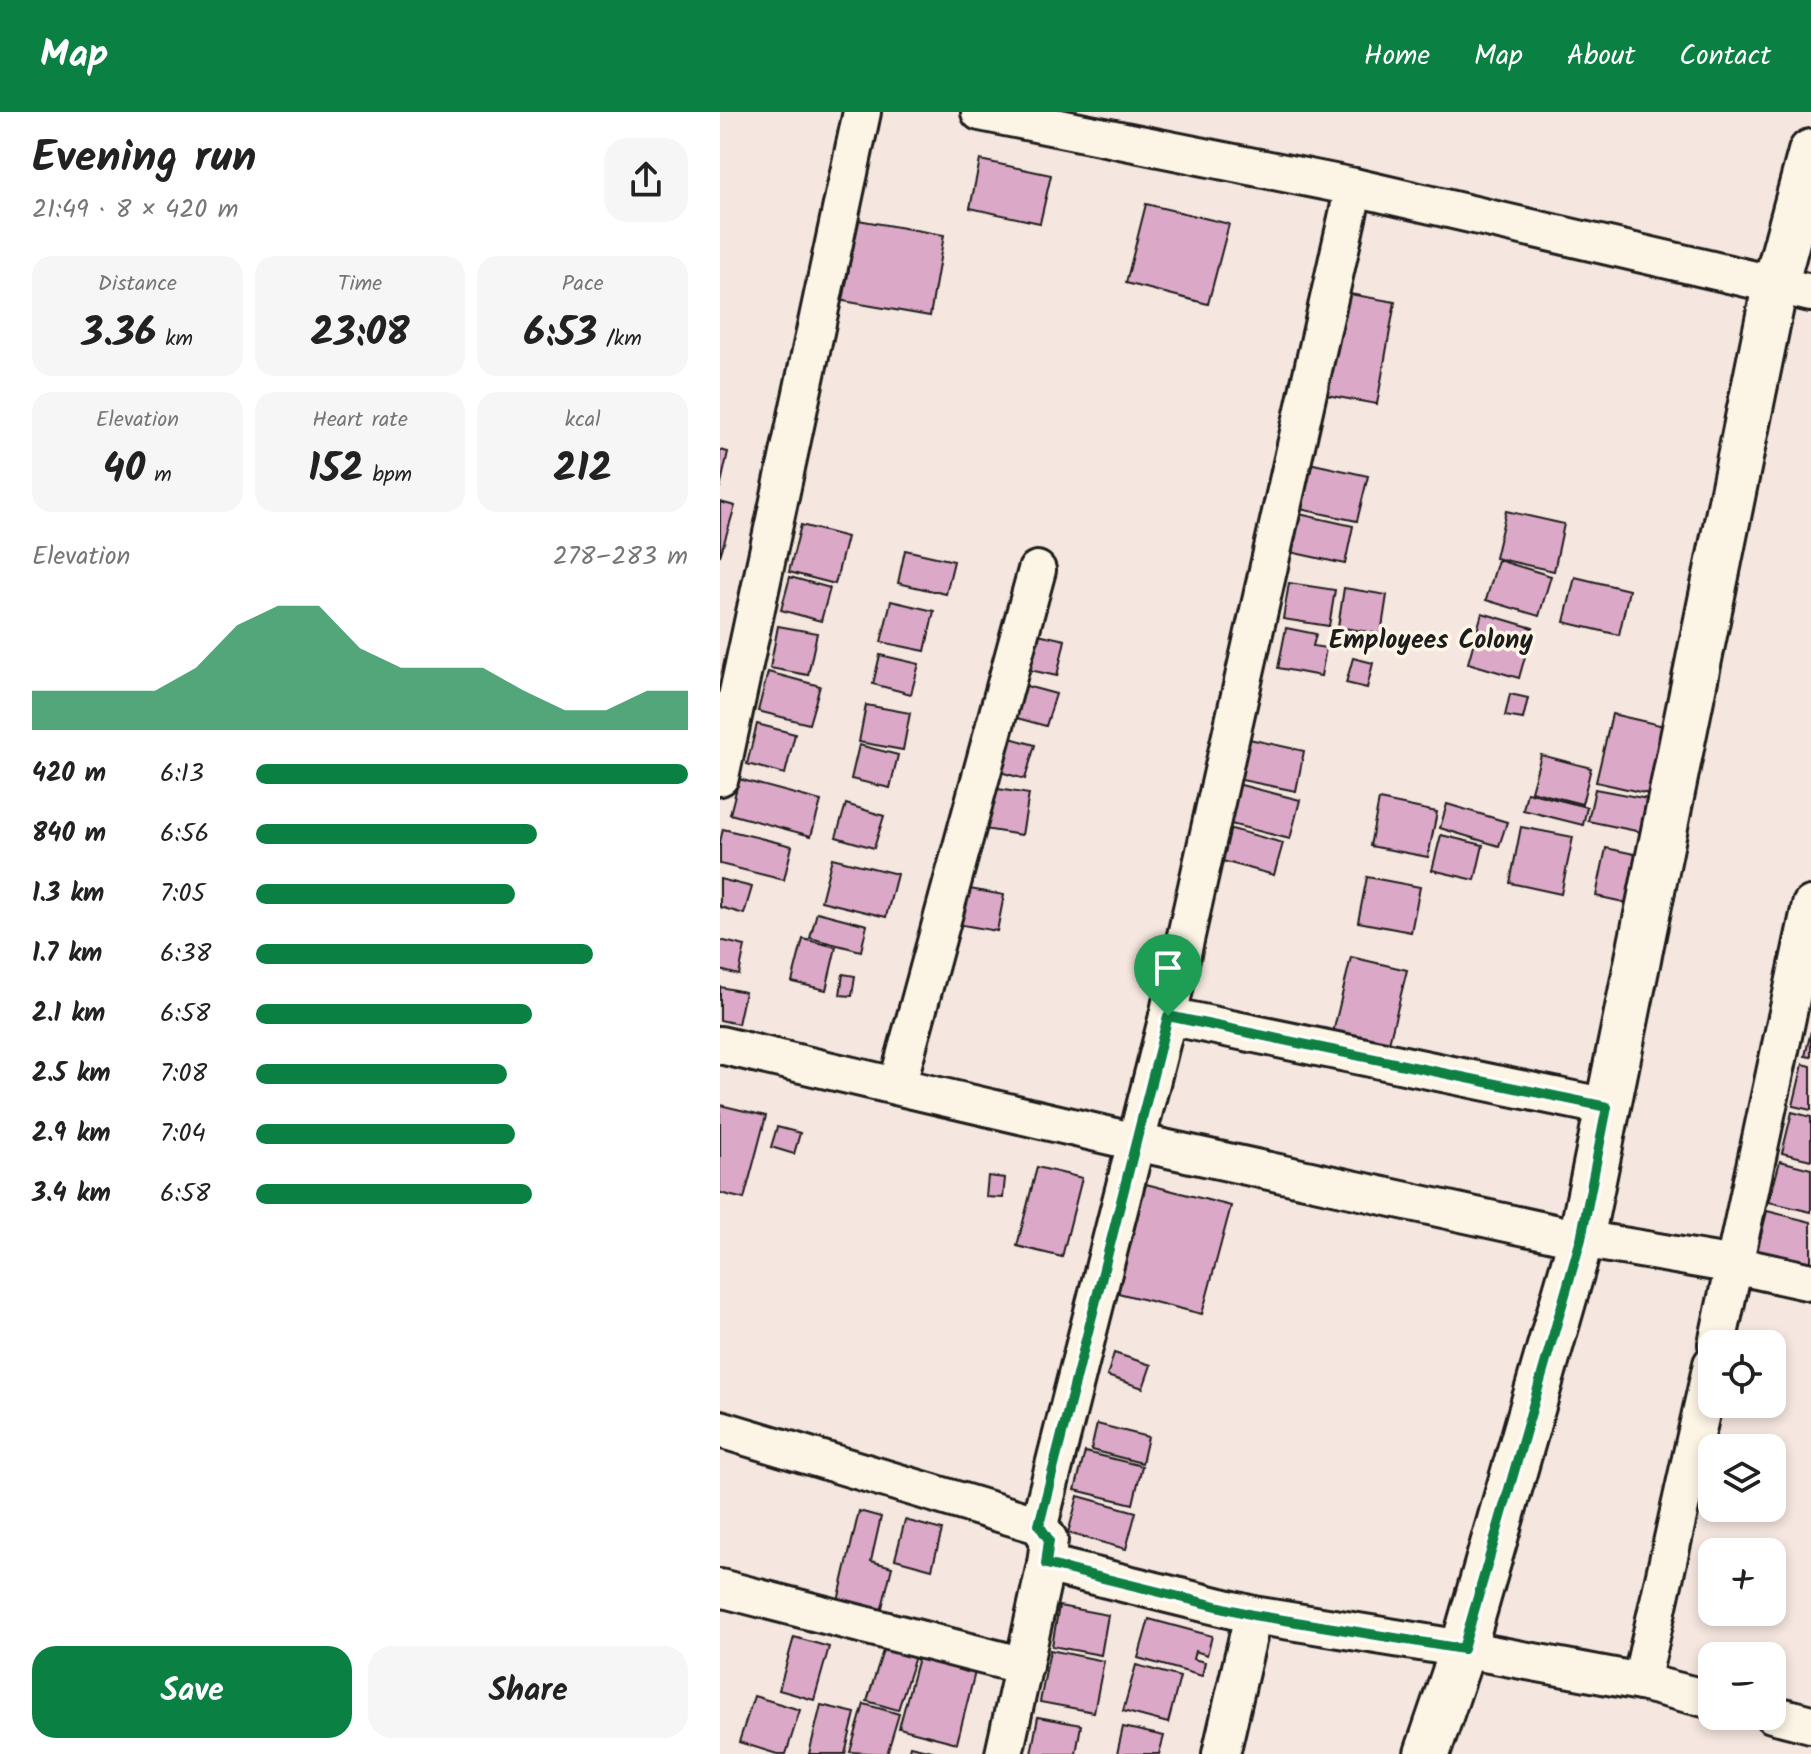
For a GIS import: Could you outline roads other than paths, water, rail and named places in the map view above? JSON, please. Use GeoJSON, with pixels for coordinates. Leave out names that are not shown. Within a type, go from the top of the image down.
{"type":"FeatureCollection","features":[{"type":"Feature","properties":{"kind":"main road"},"geometry":{"type":"LineString","coordinates":[[1427,1754],[1463,1649],[1581,1239],[1607,1107],[1793,289],[1811,152]]}},
{"type":"Feature","properties":{"kind":"street"},"geometry":{"type":"LineString","coordinates":[[720,777],[862,112]]}},
{"type":"Feature","properties":{"kind":"street"},"geometry":{"type":"LineString","coordinates":[[980,112],[1354,187],[1793,289]]}},
{"type":"Feature","properties":{"kind":"street"},"geometry":{"type":"LineString","coordinates":[[1039,1525],[1168,1016],[1354,187]]}},
{"type":"Feature","properties":{"kind":"street"},"geometry":{"type":"LineString","coordinates":[[897,1086],[1037,570]]}},
{"type":"Feature","properties":{"kind":"street"},"geometry":{"type":"LineString","coordinates":[[1720,1330],[1811,905]]}},
{"type":"Feature","properties":{"kind":"street"},"geometry":{"type":"LineString","coordinates":[[1168,1016],[1607,1107]]}},
{"type":"Feature","properties":{"kind":"street"},"geometry":{"type":"LineString","coordinates":[[720,1045],[1136,1142],[1581,1239],[1734,1265],[1811,1282]]}},
{"type":"Feature","properties":{"kind":"street"},"geometry":{"type":"LineString","coordinates":[[1641,1682],[1700,1418]]}},
{"type":"Feature","properties":{"kind":"street"},"geometry":{"type":"LineString","coordinates":[[720,1429],[1039,1525],[1049,1540],[1046,1564],[1004,1754]]}},
{"type":"Feature","properties":{"kind":"street"},"geometry":{"type":"LineString","coordinates":[[1046,1564],[1253,1615],[1463,1649],[1641,1682],[1698,1696]]}},
{"type":"Feature","properties":{"kind":"street"},"geometry":{"type":"LineString","coordinates":[[720,1588],[1024,1666]]}},
{"type":"Feature","properties":{"kind":"street"},"geometry":{"type":"LineString","coordinates":[[1221,1754],[1253,1615]]}},
{"type":"Feature","properties":{"kind":"street"},"geometry":{"type":"LineString","coordinates":[[1786,1718],[1811,1724]]}},
{"type":"Feature","properties":{"kind":"district","name":"Employees Colony"},"geometry":{"type":"Point","coordinates":[1431,641]}}]}
